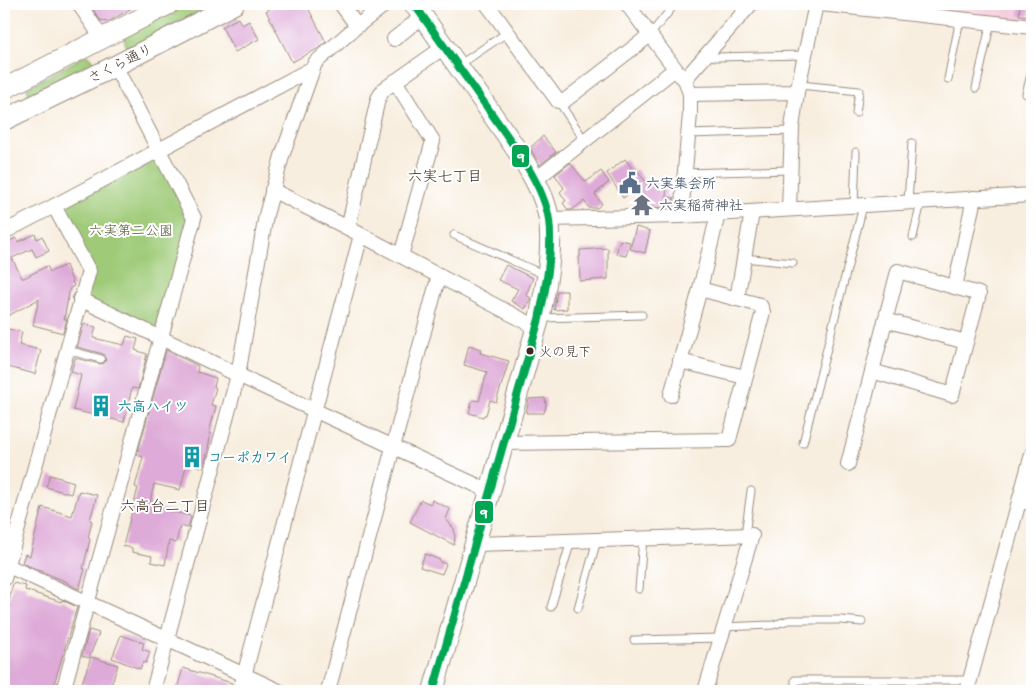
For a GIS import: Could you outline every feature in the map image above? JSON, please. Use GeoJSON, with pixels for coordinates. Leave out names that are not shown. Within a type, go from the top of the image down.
{"type":"FeatureCollection","features":[{"type":"Feature","properties":{"kind":"main road"},"geometry":{"type":"LineString","coordinates":[[4,89],[169,4]]}},
{"type":"Feature","properties":{"kind":"main road","name":"さくら通り"},"geometry":{"type":"LineString","coordinates":[[4,120],[115,66],[234,4]]}},
{"type":"Feature","properties":{"kind":"main road"},"geometry":{"type":"LineString","coordinates":[[419,10],[506,134],[535,180],[544,200],[549,220],[550,243],[547,276],[538,323],[433,691]]}},
{"type":"Feature","properties":{"kind":"street"},"geometry":{"type":"LineString","coordinates":[[79,4],[102,38]]}},
{"type":"Feature","properties":{"kind":"street"},"geometry":{"type":"LineString","coordinates":[[341,4],[357,26]]}},
{"type":"Feature","properties":{"kind":"street"},"geometry":{"type":"LineString","coordinates":[[153,691],[238,375],[272,190],[313,68],[315,63],[357,26],[386,4]]}},
{"type":"Feature","properties":{"kind":"street"},"geometry":{"type":"LineString","coordinates":[[487,4],[558,101],[563,102],[650,35]]}},
{"type":"Feature","properties":{"kind":"street"},"geometry":{"type":"LineString","coordinates":[[627,4],[675,69],[685,79],[690,94],[681,216]]}},
{"type":"Feature","properties":{"kind":"street"},"geometry":{"type":"LineString","coordinates":[[685,79],[750,4]]}},
{"type":"Feature","properties":{"kind":"street"},"geometry":{"type":"LineString","coordinates":[[789,209],[792,131],[816,4]]}},
{"type":"Feature","properties":{"kind":"street"},"geometry":{"type":"LineString","coordinates":[[821,4],[1032,27]]}},
{"type":"Feature","properties":{"kind":"street"},"geometry":{"type":"LineString","coordinates":[[394,39],[419,10]]}},
{"type":"Feature","properties":{"kind":"street"},"geometry":{"type":"LineString","coordinates":[[348,228],[378,99],[383,90],[444,47]]}},
{"type":"Feature","properties":{"kind":"street"},"geometry":{"type":"LineString","coordinates":[[63,691],[194,218],[115,66]]}},
{"type":"Feature","properties":{"kind":"street"},"geometry":{"type":"LineString","coordinates":[[4,232],[313,68]]}},
{"type":"Feature","properties":{"kind":"street"},"geometry":{"type":"LineString","coordinates":[[535,180],[675,69]]}},
{"type":"Feature","properties":{"kind":"street"},"geometry":{"type":"LineString","coordinates":[[395,81],[433,140],[401,256]]}},
{"type":"Feature","properties":{"kind":"street"},"geometry":{"type":"LineString","coordinates":[[690,94],[799,88]]}},
{"type":"Feature","properties":{"kind":"street"},"geometry":{"type":"LineString","coordinates":[[272,190],[538,323]]}},
{"type":"Feature","properties":{"kind":"street"},"geometry":{"type":"LineString","coordinates":[[549,220],[681,216],[1032,195]]}},
{"type":"Feature","properties":{"kind":"street"},"geometry":{"type":"LineString","coordinates":[[955,287],[974,198]]}},
{"type":"Feature","properties":{"kind":"street"},"geometry":{"type":"LineString","coordinates":[[54,206],[88,271],[5,570],[87,603],[279,691]]}},
{"type":"Feature","properties":{"kind":"street"},"geometry":{"type":"LineString","coordinates":[[738,299],[752,212]]}},
{"type":"Feature","properties":{"kind":"street"},"geometry":{"type":"LineString","coordinates":[[670,395],[700,289],[718,214]]}},
{"type":"Feature","properties":{"kind":"street"},"geometry":{"type":"LineString","coordinates":[[240,691],[361,235]]}},
{"type":"Feature","properties":{"kind":"street"},"geometry":{"type":"LineString","coordinates":[[848,464],[885,320],[898,271],[979,294],[952,395],[872,371]]}},
{"type":"Feature","properties":{"kind":"street"},"geometry":{"type":"LineString","coordinates":[[328,691],[439,275]]}},
{"type":"Feature","properties":{"kind":"street"},"geometry":{"type":"LineString","coordinates":[[503,443],[729,440],[763,312],[760,305],[700,289]]}},
{"type":"Feature","properties":{"kind":"street"},"geometry":{"type":"LineString","coordinates":[[80,299],[238,375],[489,491]]}},
{"type":"Feature","properties":{"kind":"street"},"geometry":{"type":"LineString","coordinates":[[885,320],[966,342]]}},
{"type":"Feature","properties":{"kind":"street"},"geometry":{"type":"LineString","coordinates":[[680,361],[745,378]]}},
{"type":"Feature","properties":{"kind":"street"},"geometry":{"type":"LineString","coordinates":[[968,686],[1026,502],[1032,454]]}},
{"type":"Feature","properties":{"kind":"street"},"geometry":{"type":"LineString","coordinates":[[475,544],[752,535],[705,691]]}},
{"type":"Feature","properties":{"kind":"lane"},"geometry":{"type":"LineString","coordinates":[[650,35],[675,4]]}},
{"type":"Feature","properties":{"kind":"lane"},"geometry":{"type":"LineString","coordinates":[[948,79],[960,18]]}},
{"type":"Feature","properties":{"kind":"lane"},"geometry":{"type":"LineString","coordinates":[[976,88],[991,22]]}},
{"type":"Feature","properties":{"kind":"lane"},"geometry":{"type":"LineString","coordinates":[[458,66],[508,31]]}},
{"type":"Feature","properties":{"kind":"lane"},"geometry":{"type":"LineString","coordinates":[[705,55],[716,57],[806,55]]}},
{"type":"Feature","properties":{"kind":"lane"},"geometry":{"type":"LineString","coordinates":[[1026,94],[1032,71]]}},
{"type":"Feature","properties":{"kind":"lane"},"geometry":{"type":"LineString","coordinates":[[799,88],[859,91],[856,113]]}},
{"type":"Feature","properties":{"kind":"lane"},"geometry":{"type":"LineString","coordinates":[[558,101],[585,141]]}},
{"type":"Feature","properties":{"kind":"lane"},"geometry":{"type":"LineString","coordinates":[[688,134],[792,131]]}},
{"type":"Feature","properties":{"kind":"lane"},"geometry":{"type":"LineString","coordinates":[[912,143],[915,202],[913,237]]}},
{"type":"Feature","properties":{"kind":"lane"},"geometry":{"type":"LineString","coordinates":[[803,443],[858,206],[856,152]]}},
{"type":"Feature","properties":{"kind":"lane"},"geometry":{"type":"LineString","coordinates":[[684,173],[789,170]]}},
{"type":"Feature","properties":{"kind":"lane"},"geometry":{"type":"LineString","coordinates":[[454,235],[547,276]]}},
{"type":"Feature","properties":{"kind":"lane"},"geometry":{"type":"LineString","coordinates":[[744,258],[793,264]]}},
{"type":"Feature","properties":{"kind":"lane"},"geometry":{"type":"LineString","coordinates":[[538,323],[642,315]]}},
{"type":"Feature","properties":{"kind":"lane"},"geometry":{"type":"LineString","coordinates":[[67,350],[101,359]]}},
{"type":"Feature","properties":{"kind":"lane"},"geometry":{"type":"LineString","coordinates":[[745,535],[751,491]]}},
{"type":"Feature","properties":{"kind":"lane"},"geometry":{"type":"LineString","coordinates":[[639,589],[643,538]]}},
{"type":"Feature","properties":{"kind":"lane"},"geometry":{"type":"LineString","coordinates":[[578,608],[597,540]]}},
{"type":"Feature","properties":{"kind":"lane"},"geometry":{"type":"LineString","coordinates":[[551,607],[570,541]]}},
{"type":"Feature","properties":{"kind":"lane"},"geometry":{"type":"LineString","coordinates":[[634,640],[721,633],[774,625],[789,620],[862,622]]}},
{"type":"Feature","properties":{"kind":"lane"},"geometry":{"type":"LineString","coordinates":[[796,691],[795,680],[968,686]]}},
{"type":"Feature","properties":{"kind":"shaded area"},"geometry":{"type":"Polygon","coordinates":[[[889,4],[1032,4],[1032,23],[888,7],[889,4]]]}},
{"type":"Feature","properties":{"kind":"green space"},"geometry":{"type":"Polygon","coordinates":[[[183,4],[207,4],[206,8],[129,48],[126,46],[124,38],[132,30],[183,4]]]}},
{"type":"Feature","properties":{"kind":"green space"},"geometry":{"type":"Polygon","coordinates":[[[86,55],[92,59],[93,67],[32,98],[29,96],[27,88],[86,55]]]}},
{"type":"Feature","properties":{"kind":"green space","name":"六実第二公園"},"geometry":{"type":"Polygon","coordinates":[[[159,149],[194,218],[160,338],[80,299],[88,271],[54,206],[159,149]]]}},
{"type":"Feature","properties":{"kind":"building"},"geometry":{"type":"Polygon","coordinates":[[[89,4],[139,4],[108,22],[100,20],[89,4]]]}},
{"type":"Feature","properties":{"kind":"building"},"geometry":{"type":"Polygon","coordinates":[[[279,4],[306,4],[326,42],[319,48],[292,62],[266,11],[279,4]]]}},
{"type":"Feature","properties":{"kind":"building"},"geometry":{"type":"Polygon","coordinates":[[[1020,4],[1030,4],[1028,16],[1019,15],[1020,4]]]}},
{"type":"Feature","properties":{"kind":"building"},"geometry":{"type":"Polygon","coordinates":[[[238,18],[242,25],[249,21],[259,39],[235,52],[222,27],[238,18]]]}},
{"type":"Feature","properties":{"kind":"building"},"geometry":{"type":"Polygon","coordinates":[[[543,136],[556,152],[540,165],[530,148],[543,136]]]}},
{"type":"Feature","properties":{"kind":"building"},"geometry":{"type":"Polygon","coordinates":[[[625,159],[645,181],[667,182],[666,197],[674,198],[673,207],[638,208],[638,187],[623,198],[607,173],[625,159]]]}},
{"type":"Feature","properties":{"kind":"building"},"geometry":{"type":"Polygon","coordinates":[[[570,163],[586,182],[601,171],[609,182],[595,194],[602,204],[597,208],[589,208],[584,201],[572,210],[568,210],[563,203],[566,201],[560,192],[564,188],[555,175],[570,163]]]}},
{"type":"Feature","properties":{"kind":"building"},"geometry":{"type":"Polygon","coordinates":[[[636,227],[650,231],[645,253],[630,249],[636,227]]]}},
{"type":"Feature","properties":{"kind":"building"},"geometry":{"type":"Polygon","coordinates":[[[35,234],[37,239],[42,236],[49,251],[36,257],[32,249],[12,258],[22,278],[47,266],[50,272],[66,265],[74,286],[70,288],[64,319],[67,319],[63,333],[33,325],[39,299],[4,318],[4,241],[5,243],[16,238],[18,242],[35,234]]]}},
{"type":"Feature","properties":{"kind":"building"},"geometry":{"type":"Polygon","coordinates":[[[620,240],[630,242],[626,256],[616,254],[620,240]]]}},
{"type":"Feature","properties":{"kind":"building"},"geometry":{"type":"Polygon","coordinates":[[[608,248],[608,279],[580,281],[580,250],[608,248]]]}},
{"type":"Feature","properties":{"kind":"building"},"geometry":{"type":"Polygon","coordinates":[[[506,265],[533,278],[526,295],[531,298],[525,309],[511,301],[518,289],[498,280],[506,265]]]}},
{"type":"Feature","properties":{"kind":"building"},"geometry":{"type":"Polygon","coordinates":[[[557,291],[567,291],[567,309],[554,310],[557,291]]]}},
{"type":"Feature","properties":{"kind":"building"},"geometry":{"type":"Polygon","coordinates":[[[84,324],[96,327],[93,338],[124,345],[127,336],[138,339],[135,350],[147,354],[138,389],[132,388],[124,422],[73,410],[81,375],[71,372],[75,358],[100,364],[106,360],[103,354],[77,347],[84,324]]]}},
{"type":"Feature","properties":{"kind":"building"},"geometry":{"type":"Polygon","coordinates":[[[4,328],[22,332],[19,345],[41,350],[35,374],[4,366],[4,328]]]}},
{"type":"Feature","properties":{"kind":"building"},"geometry":{"type":"Polygon","coordinates":[[[469,345],[481,349],[480,353],[509,361],[496,402],[490,400],[486,415],[483,417],[469,413],[472,401],[479,401],[487,372],[464,365],[469,345]]]}},
{"type":"Feature","properties":{"kind":"building"},"geometry":{"type":"Polygon","coordinates":[[[166,350],[198,366],[197,372],[216,378],[214,387],[216,388],[211,405],[216,406],[209,433],[211,433],[204,468],[187,463],[180,490],[154,484],[150,503],[152,503],[151,507],[191,516],[188,528],[180,526],[176,543],[169,541],[165,565],[151,562],[152,556],[132,552],[132,548],[123,546],[138,488],[135,487],[143,457],[137,455],[166,350]]]}},
{"type":"Feature","properties":{"kind":"building"},"geometry":{"type":"Polygon","coordinates":[[[545,398],[546,406],[544,413],[526,413],[529,399],[545,398]]]}},
{"type":"Feature","properties":{"kind":"building"},"geometry":{"type":"Polygon","coordinates":[[[50,475],[74,482],[71,494],[46,487],[50,475]]]}},
{"type":"Feature","properties":{"kind":"building"},"geometry":{"type":"Polygon","coordinates":[[[79,491],[97,495],[90,520],[92,521],[88,538],[90,539],[83,569],[85,569],[79,589],[22,563],[25,554],[30,556],[42,507],[72,516],[79,491]]]}},
{"type":"Feature","properties":{"kind":"building"},"geometry":{"type":"Polygon","coordinates":[[[421,500],[431,504],[432,500],[450,509],[446,519],[454,529],[454,545],[410,522],[421,500]]]}},
{"type":"Feature","properties":{"kind":"building"},"geometry":{"type":"Polygon","coordinates":[[[425,554],[446,564],[442,574],[420,567],[425,554]]]}},
{"type":"Feature","properties":{"kind":"building"},"geometry":{"type":"Polygon","coordinates":[[[13,583],[26,586],[25,590],[61,602],[62,600],[77,607],[52,691],[15,691],[4,688],[4,629],[13,583]]]}},
{"type":"Feature","properties":{"kind":"building"},"geometry":{"type":"Polygon","coordinates":[[[89,630],[99,633],[89,658],[82,656],[89,630]]]}},
{"type":"Feature","properties":{"kind":"building"},"geometry":{"type":"Polygon","coordinates":[[[121,635],[144,643],[142,649],[150,652],[146,663],[143,662],[140,669],[112,658],[121,635]]]}},
{"type":"Feature","properties":{"kind":"building"},"geometry":{"type":"Polygon","coordinates":[[[91,657],[118,665],[109,691],[88,691],[89,686],[82,683],[91,657]]]}},
{"type":"Feature","properties":{"kind":"building"},"geometry":{"type":"Polygon","coordinates":[[[183,668],[232,683],[229,691],[183,691],[177,689],[183,668]]]}},
{"type":"Feature","properties":{"kind":"transit line","name":"9"},"geometry":{"type":"LineString","coordinates":[[414,4],[515,147],[533,176],[546,206],[550,232],[548,270],[539,319],[433,691]]}},
{"type":"Feature","properties":{"kind":"place","name":"六実集会所"},"geometry":{"type":"Point","coordinates":[630,183]}},
{"type":"Feature","properties":{"kind":"place","name":"六実稲荷神社"},"geometry":{"type":"Point","coordinates":[642,205]}},
{"type":"Feature","properties":{"kind":"place","name":"火の見下"},"geometry":{"type":"Point","coordinates":[530,351]}},
{"type":"Feature","properties":{"kind":"place","name":"六高ハイツ"},"geometry":{"type":"Point","coordinates":[101,406]}},
{"type":"Feature","properties":{"kind":"place","name":"コーポカワイ"},"geometry":{"type":"Point","coordinates":[192,457]}},
{"type":"Feature","properties":{"kind":"district","name":"六実七丁目"},"geometry":{"type":"Point","coordinates":[445,176]}},
{"type":"Feature","properties":{"kind":"district","name":"六高台二丁目"},"geometry":{"type":"Point","coordinates":[165,506]}}]}
